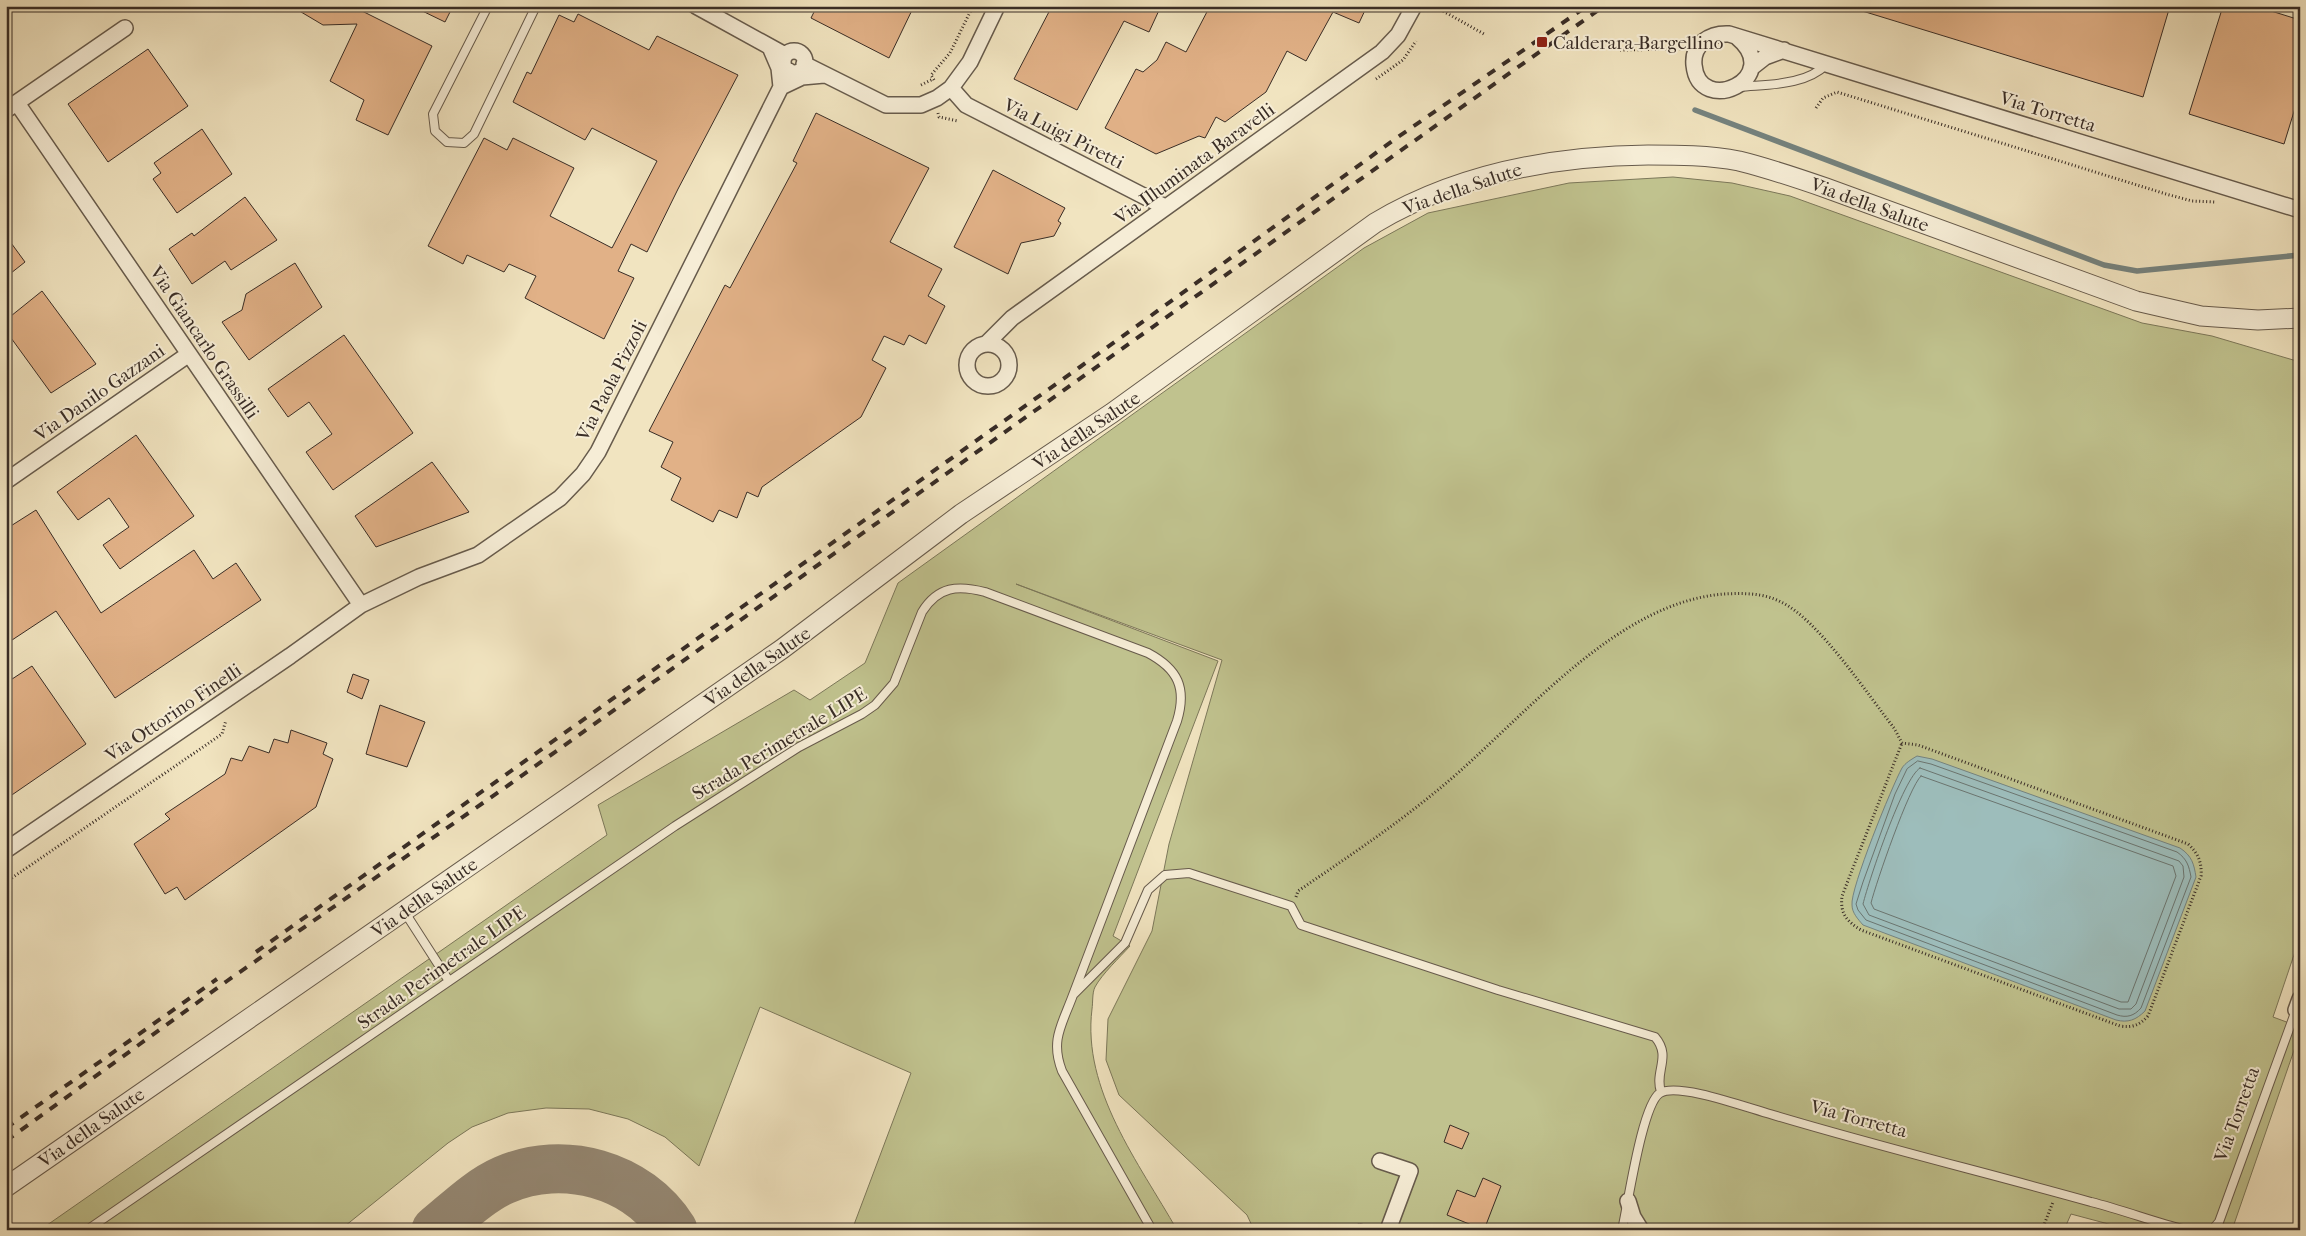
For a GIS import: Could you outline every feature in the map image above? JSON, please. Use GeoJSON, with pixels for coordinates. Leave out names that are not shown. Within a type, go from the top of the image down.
{"type":"FeatureCollection","features":[{"type":"Feature","properties":{"kind":"street"},"geometry":{"type":"LineString","coordinates":[[696,6],[785,55]]}},
{"type":"Feature","properties":{"kind":"street"},"geometry":{"type":"LineString","coordinates":[[804,64],[886,105],[921,105],[937,98],[951,88],[970,62],[997,6]]}},
{"type":"Feature","properties":{"kind":"street","name":"Via Illuminata Baravelli"},"geometry":{"type":"LineString","coordinates":[[986,344],[1012,318],[1139,229],[1165,206],[1382,52],[1398,35],[1414,6]]}},
{"type":"Feature","properties":{"kind":"street"},"geometry":{"type":"LineString","coordinates":[[12,107],[125,28]]}},
{"type":"Feature","properties":{"kind":"street","name":"Via Torretta"},"geometry":{"type":"LineString","coordinates":[[1697,48],[1710,36],[1719,33],[1761,42],[2300,210]]}},
{"type":"Feature","properties":{"kind":"street"},"geometry":{"type":"LineString","coordinates":[[1737,38],[1749,52],[1751,68]]}},
{"type":"Feature","properties":{"kind":"street"},"geometry":{"type":"LineString","coordinates":[[770,46],[777,60],[781,87],[802,77],[828,75]]}},
{"type":"Feature","properties":{"kind":"street"},"geometry":{"type":"LineString","coordinates":[[1697,48],[1694,67],[1702,83],[1719,91],[1737,87],[1744,82],[1751,68],[1765,57],[1784,50]]}},
{"type":"Feature","properties":{"kind":"street"},"geometry":{"type":"LineString","coordinates":[[791,51],[798,52],[803,57],[804,64],[797,72],[789,71],[784,65],[785,55],[791,51]]}},
{"type":"Feature","properties":{"kind":"street","name":"Via Paola Pizzoli"},"geometry":{"type":"LineString","coordinates":[[361,605],[419,577],[478,554],[560,498],[583,474],[611,428],[789,71]]}},
{"type":"Feature","properties":{"kind":"street","name":"Via Luigi Piretti"},"geometry":{"type":"LineString","coordinates":[[951,88],[966,105],[1165,206]]}},
{"type":"Feature","properties":{"kind":"street","name":"Via Giancarlo Grassilli"},"geometry":{"type":"LineString","coordinates":[[12,107],[189,354],[361,605]]}},
{"type":"Feature","properties":{"kind":"street","name":"Via della Salute"},"geometry":{"type":"LineString","coordinates":[[6,1187],[782,650],[962,514],[1112,413],[1374,223],[1398,209],[1432,194],[1485,176],[1536,164],[1604,155],[1664,155],[1737,161],[1784,173],[2136,301],[2201,316],[2258,320],[2300,318]]}},
{"type":"Feature","properties":{"kind":"street","name":"Via Danilo Gazzani"},"geometry":{"type":"LineString","coordinates":[[6,481],[189,354]]}},
{"type":"Feature","properties":{"kind":"street","name":"Via Ottorino Finelli"},"geometry":{"type":"LineString","coordinates":[[6,850],[290,656],[361,605]]}},
{"type":"Feature","properties":{"kind":"street"},"geometry":{"type":"LineString","coordinates":[[1380,1161],[1410,1171],[1388,1230]]}},
{"type":"Feature","properties":{"kind":"street"},"geometry":{"type":"LineString","coordinates":[[1628,1201],[1633,1217],[1641,1230]]}},
{"type":"Feature","properties":{"kind":"lane"},"geometry":{"type":"LineString","coordinates":[[488,6],[433,114],[435,130],[447,142],[464,143],[474,134],[536,6]]}},
{"type":"Feature","properties":{"kind":"lane"},"geometry":{"type":"LineString","coordinates":[[1737,87],[1803,80],[1820,71],[1828,64]]}},
{"type":"Feature","properties":{"kind":"lane","name":"Strada Perimetrale LIPE"},"geometry":{"type":"LineString","coordinates":[[87,1230],[675,826],[799,747],[862,714],[875,705],[894,683],[928,602],[943,591],[963,587],[985,592],[1148,653],[1169,666],[1180,685],[1181,707],[1177,721],[1073,995]]}},
{"type":"Feature","properties":{"kind":"lane"},"geometry":{"type":"LineString","coordinates":[[1152,1230],[1062,1072],[1057,1060],[1056,1040],[1073,995],[1125,943],[1148,890],[1165,876],[1189,872],[1291,906],[1301,925],[1498,990],[1655,1037],[1661,1044],[1664,1054],[1658,1083],[1661,1092],[1653,1098],[1646,1117],[1622,1230]]}},
{"type":"Feature","properties":{"kind":"lane"},"geometry":{"type":"LineString","coordinates":[[404,910],[448,981]]}},
{"type":"Feature","properties":{"kind":"lane","name":"Via Torretta"},"geometry":{"type":"LineString","coordinates":[[2212,1230],[2219,1222],[2298,1007]]}},
{"type":"Feature","properties":{"kind":"lane","name":"Via Torretta"},"geometry":{"type":"LineString","coordinates":[[1661,1092],[1674,1090],[1706,1095],[1821,1129],[2186,1230]]}},
{"type":"Feature","properties":{"kind":"path"},"geometry":{"type":"LineString","coordinates":[[965,122],[939,117],[934,78],[930,75],[950,53],[973,6]]}},
{"type":"Feature","properties":{"kind":"path"},"geometry":{"type":"LineString","coordinates":[[1434,6],[1484,34]]}},
{"type":"Feature","properties":{"kind":"path"},"geometry":{"type":"LineString","coordinates":[[1369,84],[1403,60],[1420,33]]}},
{"type":"Feature","properties":{"kind":"path"},"geometry":{"type":"LineString","coordinates":[[1620,50],[1697,48]]}},
{"type":"Feature","properties":{"kind":"path"},"geometry":{"type":"LineString","coordinates":[[1816,108],[1823,98],[1838,92],[2192,201],[2217,202]]}},
{"type":"Feature","properties":{"kind":"path"},"geometry":{"type":"LineString","coordinates":[[1291,906],[1298,891],[1381,834],[1435,793],[1464,769],[1523,712],[1600,647],[1642,619],[1675,603],[1716,594],[1754,594],[1770,597],[1792,609],[1832,648],[1894,728],[1902,743],[1842,896],[1841,906],[1844,916],[1850,924],[1861,930],[2120,1026],[2128,1027],[2143,1022],[2148,1016],[2201,876],[2202,867],[2195,850],[2188,844],[1918,745],[1902,743]]}},
{"type":"Feature","properties":{"kind":"path"},"geometry":{"type":"LineString","coordinates":[[6,882],[222,734],[224,721],[232,716]]}},
{"type":"Feature","properties":{"kind":"path"},"geometry":{"type":"LineString","coordinates":[[2042,1230],[2057,1193]]}},
{"type":"Feature","properties":{"kind":"green space"},"geometry":{"type":"Polygon","coordinates":[[[1673,177],[1732,183],[1790,196],[2142,323],[2212,336],[2300,362],[2300,937],[2273,1017],[2300,1027],[2300,1033],[2232,1230],[2131,1230],[2071,1214],[2064,1230],[1254,1230],[1247,1215],[1119,1095],[1106,1060],[1108,1019],[1152,931],[1169,844],[1222,660],[1016,584],[1218,661],[1113,936],[1130,946],[1098,982],[1094,989],[1093,998],[1091,1039],[1104,1097],[1116,1125],[1177,1230],[852,1230],[911,1073],[760,1007],[699,1166],[665,1137],[628,1119],[589,1109],[546,1108],[508,1113],[472,1127],[448,1143],[340,1230],[40,1230],[607,835],[598,805],[794,690],[810,700],[865,663],[898,583],[1364,248],[1428,213],[1569,183],[1673,177]]]}},
{"type":"Feature","properties":{"kind":"water"},"geometry":{"type":"Polygon","coordinates":[[[1917,756],[1932,759],[2180,848],[2190,857],[2196,877],[2145,1011],[2142,1014],[2128,1021],[2116,1020],[1863,925],[1852,908],[1853,895],[1858,879],[1872,837],[1897,778],[1903,766],[1917,756]]]}},
{"type":"Feature","properties":{"kind":"building"},"geometry":{"type":"Polygon","coordinates":[[[291,6],[352,6],[432,46],[388,135],[356,120],[364,100],[330,81],[357,24],[323,25],[291,6]]]}},
{"type":"Feature","properties":{"kind":"building"},"geometry":{"type":"Polygon","coordinates":[[[412,6],[453,6],[445,22],[412,6]]]}},
{"type":"Feature","properties":{"kind":"building"},"geometry":{"type":"Polygon","coordinates":[[[817,6],[914,6],[889,58],[811,18],[817,6]]]}},
{"type":"Feature","properties":{"kind":"building"},"geometry":{"type":"Polygon","coordinates":[[[1052,6],[1161,6],[1149,32],[1124,21],[1077,110],[1014,79],[1052,6]]]}},
{"type":"Feature","properties":{"kind":"building"},"geometry":{"type":"Polygon","coordinates":[[[1210,6],[1367,6],[1359,23],[1333,12],[1306,61],[1287,51],[1266,92],[1225,122],[1216,117],[1205,138],[1199,136],[1156,154],[1105,128],[1136,69],[1143,72],[1157,60],[1166,42],[1186,52],[1210,6]]]}},
{"type":"Feature","properties":{"kind":"building"},"geometry":{"type":"Polygon","coordinates":[[[1860,6],[2170,6],[2143,97],[1859,10],[1860,6]]]}},
{"type":"Feature","properties":{"kind":"building"},"geometry":{"type":"Polygon","coordinates":[[[2223,6],[2255,6],[2300,20],[2300,92],[2284,144],[2189,114],[2223,6]]]}},
{"type":"Feature","properties":{"kind":"building"},"geometry":{"type":"Polygon","coordinates":[[[578,14],[649,50],[657,36],[738,75],[647,252],[631,244],[618,271],[634,278],[604,339],[525,298],[536,276],[509,264],[504,272],[467,255],[463,264],[428,246],[484,138],[507,150],[513,138],[574,168],[550,216],[612,248],[657,161],[592,128],[585,140],[513,102],[527,72],[531,74],[559,15],[574,22],[578,14]]]}},
{"type":"Feature","properties":{"kind":"building"},"geometry":{"type":"Polygon","coordinates":[[[148,49],[188,106],[108,162],[68,104],[148,49]]]}},
{"type":"Feature","properties":{"kind":"building"},"geometry":{"type":"Polygon","coordinates":[[[816,113],[929,168],[890,242],[942,269],[928,296],[945,306],[926,344],[909,335],[904,345],[884,336],[872,360],[886,368],[861,417],[762,487],[758,497],[747,492],[737,518],[719,510],[713,522],[671,500],[681,478],[661,467],[673,442],[649,431],[725,285],[730,288],[797,163],[793,161],[816,113]]]}},
{"type":"Feature","properties":{"kind":"building"},"geometry":{"type":"Polygon","coordinates":[[[202,129],[232,174],[177,213],[153,179],[161,173],[154,163],[202,129]]]}},
{"type":"Feature","properties":{"kind":"building"},"geometry":{"type":"Polygon","coordinates":[[[993,170],[1065,208],[1058,221],[1061,223],[1054,236],[1021,243],[1008,274],[954,247],[993,170]]]}},
{"type":"Feature","properties":{"kind":"building"},"geometry":{"type":"Polygon","coordinates":[[[245,197],[277,240],[231,270],[225,261],[192,284],[169,249],[192,233],[194,236],[245,197]]]}},
{"type":"Feature","properties":{"kind":"building"},"geometry":{"type":"Polygon","coordinates":[[[6,236],[25,262],[6,277],[6,236]]]}},
{"type":"Feature","properties":{"kind":"building"},"geometry":{"type":"Polygon","coordinates":[[[295,263],[322,307],[249,360],[222,322],[242,310],[246,294],[295,263]]]}},
{"type":"Feature","properties":{"kind":"building"},"geometry":{"type":"Polygon","coordinates":[[[42,291],[96,364],[51,393],[6,331],[6,320],[42,291]]]}},
{"type":"Feature","properties":{"kind":"building"},"geometry":{"type":"Polygon","coordinates":[[[344,335],[413,433],[333,490],[306,452],[332,434],[309,402],[288,417],[268,389],[344,335]]]}},
{"type":"Feature","properties":{"kind":"building"},"geometry":{"type":"Polygon","coordinates":[[[136,435],[194,516],[120,569],[103,545],[129,527],[109,498],[78,520],[57,492],[136,435]]]}},
{"type":"Feature","properties":{"kind":"building"},"geometry":{"type":"Polygon","coordinates":[[[432,462],[469,512],[376,547],[355,516],[432,462]]]}},
{"type":"Feature","properties":{"kind":"building"},"geometry":{"type":"Polygon","coordinates":[[[36,510],[101,613],[194,550],[213,579],[236,563],[261,600],[115,698],[56,611],[6,644],[6,529],[36,510]]]}},
{"type":"Feature","properties":{"kind":"building"},"geometry":{"type":"Polygon","coordinates":[[[32,666],[86,744],[6,799],[6,683],[32,666]]]}},
{"type":"Feature","properties":{"kind":"building"},"geometry":{"type":"Polygon","coordinates":[[[353,674],[369,680],[362,699],[347,692],[353,674]]]}},
{"type":"Feature","properties":{"kind":"building"},"geometry":{"type":"Polygon","coordinates":[[[380,705],[425,722],[407,767],[366,754],[380,705]]]}},
{"type":"Feature","properties":{"kind":"building"},"geometry":{"type":"Polygon","coordinates":[[[291,730],[327,743],[323,754],[333,759],[316,807],[185,900],[177,887],[165,894],[134,844],[170,819],[165,814],[225,774],[231,758],[242,761],[249,746],[269,753],[274,739],[288,743],[291,730]]]}},
{"type":"Feature","properties":{"kind":"building"},"geometry":{"type":"Polygon","coordinates":[[[1450,1125],[1469,1133],[1462,1149],[1444,1142],[1450,1125]]]}},
{"type":"Feature","properties":{"kind":"building"},"geometry":{"type":"Polygon","coordinates":[[[1483,1178],[1501,1186],[1484,1230],[1447,1215],[1457,1190],[1475,1197],[1483,1178]]]}},
{"type":"Feature","properties":{"kind":"waterway"},"geometry":{"type":"LineString","coordinates":[[1695,110],[2104,265],[2137,271],[2300,255]]}},
{"type":"Feature","properties":{"kind":"taxiway"},"geometry":{"type":"LineString","coordinates":[[436,1230],[468,1203],[504,1180],[527,1172],[550,1169],[574,1170],[597,1174],[620,1183],[640,1195],[658,1211],[673,1230]]}},
{"type":"Feature","properties":{"kind":"railway"},"geometry":{"type":"LineString","coordinates":[[256,952],[1080,367],[1398,137],[1587,6]]}},
{"type":"Feature","properties":{"kind":"railway"},"geometry":{"type":"LineString","coordinates":[[6,1141],[227,981],[503,789],[1604,6]]}},
{"type":"Feature","properties":{"kind":"railway"},"geometry":{"type":"LineString","coordinates":[[6,1128],[217,979]]}},
{"type":"Feature","properties":{"kind":"place","name":"Calderara-Bargellino"},"geometry":{"type":"Point","coordinates":[1542,42]}}]}
